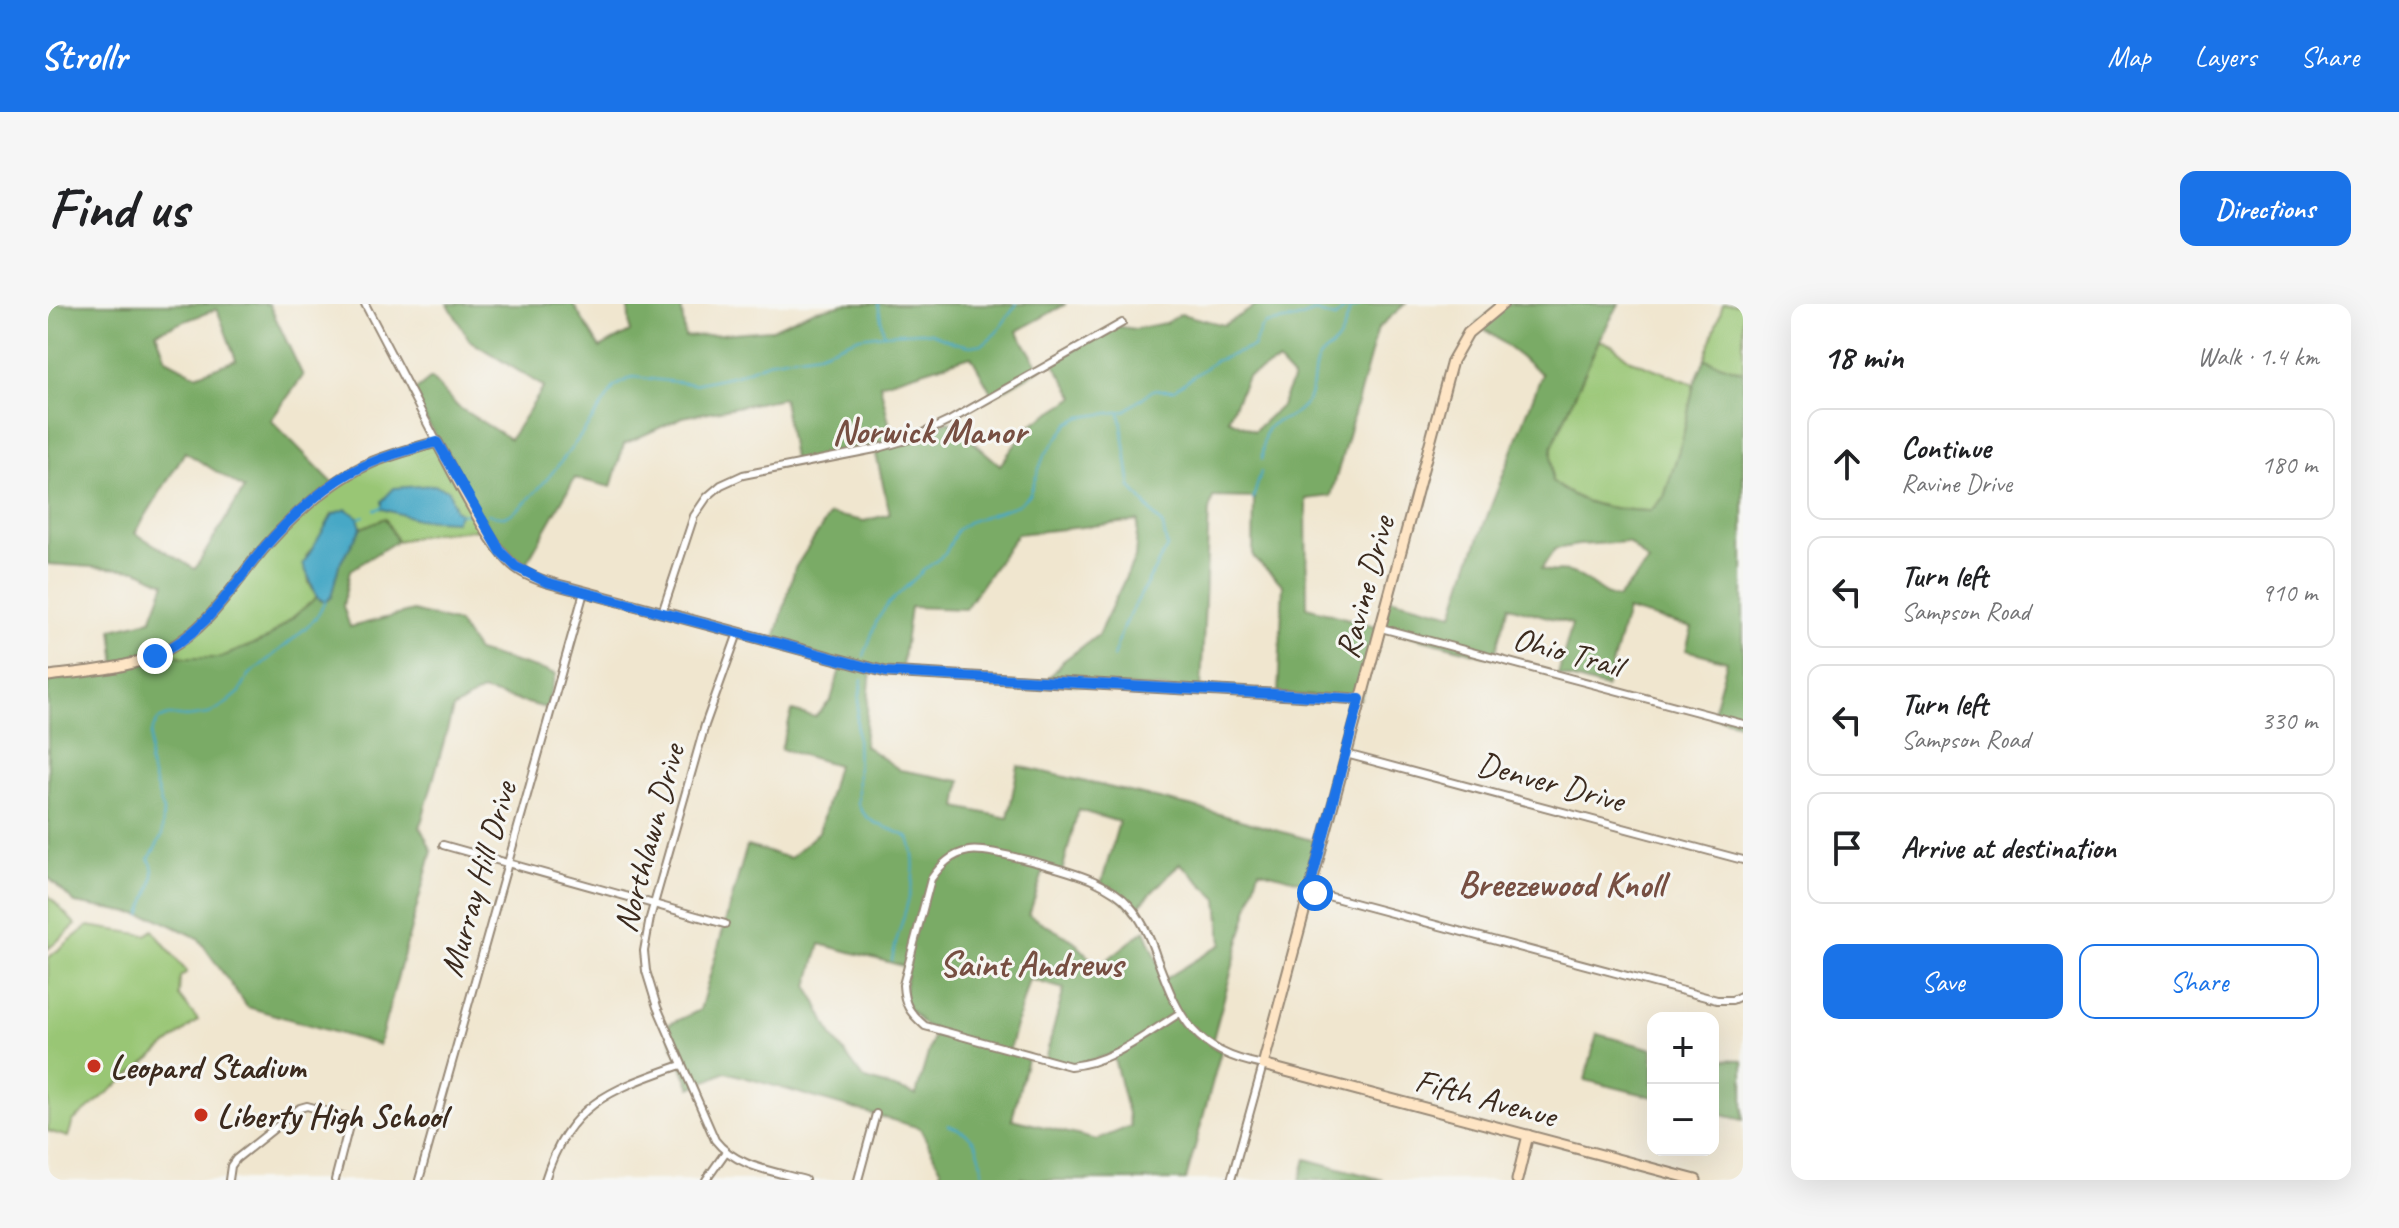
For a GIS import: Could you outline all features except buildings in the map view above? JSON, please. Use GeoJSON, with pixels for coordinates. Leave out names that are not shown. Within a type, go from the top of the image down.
{"type":"FeatureCollection","features":[{"type":"Feature","properties":{"kind":"street"},"geometry":{"type":"LineString","coordinates":[[365,304],[486,529],[508,561],[532,576],[871,669],[901,674],[1360,699]]}},
{"type":"Feature","properties":{"kind":"street","name":"Ravine Drive"},"geometry":{"type":"LineString","coordinates":[[1231,1180],[1452,361],[1469,332],[1503,304]]}},
{"type":"Feature","properties":{"kind":"street"},"geometry":{"type":"LineString","coordinates":[[662,613],[694,516],[707,497],[721,485],[743,475],[875,449],[913,438],[949,421],[1122,323]]}},
{"type":"Feature","properties":{"kind":"street"},"geometry":{"type":"LineString","coordinates":[[48,676],[122,666],[155,656],[176,645],[208,620],[268,543],[332,485],[371,463],[437,442]]}},
{"type":"Feature","properties":{"kind":"street","name":"Murray Hill Drive"},"geometry":{"type":"LineString","coordinates":[[419,1180],[584,592]]}},
{"type":"Feature","properties":{"kind":"street","name":"Ohio Trail"},"geometry":{"type":"LineString","coordinates":[[1381,628],[1743,724]]}},
{"type":"Feature","properties":{"kind":"street","name":"Northlawn Drive"},"geometry":{"type":"LineString","coordinates":[[725,1153],[715,1140],[657,1007],[646,971],[645,943],[705,725],[738,633]]}},
{"type":"Feature","properties":{"kind":"street","name":"Denver Drive"},"geometry":{"type":"LineString","coordinates":[[1346,754],[1743,860]]}},
{"type":"Feature","properties":{"kind":"street"},"geometry":{"type":"LineString","coordinates":[[443,845],[725,924]]}},
{"type":"Feature","properties":{"kind":"street"},"geometry":{"type":"LineString","coordinates":[[1180,1013],[1106,1058],[1072,1066],[925,1026],[904,1003],[903,985],[931,879],[953,856],[971,850],[994,853],[1091,880],[1115,892],[1140,920],[1180,1013],[1190,1029],[1211,1046],[1246,1062],[1263,1065]]}},
{"type":"Feature","properties":{"kind":"street"},"geometry":{"type":"LineString","coordinates":[[1309,891],[1717,1000],[1732,1000],[1743,995]]}},
{"type":"Feature","properties":{"kind":"street"},"geometry":{"type":"LineString","coordinates":[[545,1180],[565,1133],[584,1110],[628,1084],[681,1065]]}},
{"type":"Feature","properties":{"kind":"street","name":"Fifth Avenue"},"geometry":{"type":"LineString","coordinates":[[1263,1065],[1696,1180]]}},
{"type":"Feature","properties":{"kind":"street"},"geometry":{"type":"LineString","coordinates":[[229,1180],[236,1159],[300,1108],[307,1106],[351,1118],[335,1180]]}},
{"type":"Feature","properties":{"kind":"street"},"geometry":{"type":"LineString","coordinates":[[858,1180],[876,1114]]}},
{"type":"Feature","properties":{"kind":"street"},"geometry":{"type":"LineString","coordinates":[[1517,1180],[1528,1135]]}},
{"type":"Feature","properties":{"kind":"street"},"geometry":{"type":"LineString","coordinates":[[706,1180],[725,1153],[757,1167],[805,1180]]}},
{"type":"Feature","properties":{"kind":"green space"},"geometry":{"type":"Polygon","coordinates":[[[48,304],[269,304],[303,376],[271,420],[334,484],[293,520],[225,601],[176,645],[116,666],[112,629],[151,620],[165,583],[137,570],[48,564],[48,304]],[[217,309],[156,332],[166,359],[196,375],[236,360],[217,309]],[[185,452],[135,533],[195,569],[244,489],[185,452]]]}},
{"type":"Feature","properties":{"kind":"green space"},"geometry":{"type":"Polygon","coordinates":[[[448,304],[573,304],[600,348],[630,332],[628,304],[681,304],[685,337],[770,330],[812,311],[845,304],[1066,304],[1017,331],[1040,369],[993,396],[971,356],[880,384],[894,444],[949,421],[1000,465],[1029,426],[1075,397],[1053,362],[1116,326],[1135,329],[1165,323],[1181,314],[1224,325],[1256,304],[1405,304],[1378,328],[1331,496],[1306,499],[1307,607],[1380,628],[1389,598],[1453,614],[1468,566],[1542,374],[1477,323],[1503,304],[1619,304],[1599,340],[1552,447],[1552,481],[1574,496],[1598,505],[1650,511],[1664,497],[1682,441],[1694,384],[1705,359],[1743,372],[1743,724],[1712,716],[1727,661],[1686,650],[1692,628],[1627,610],[1606,688],[1558,675],[1572,624],[1509,606],[1494,658],[1381,628],[1360,699],[1278,694],[1283,585],[1253,557],[1254,498],[1213,497],[1209,511],[1201,690],[1045,683],[1063,661],[1098,635],[1135,558],[1138,521],[1017,534],[965,609],[910,607],[901,674],[871,670],[864,745],[900,770],[961,781],[957,807],[1008,818],[1018,766],[1194,807],[1322,843],[1311,884],[1259,870],[1211,1046],[1221,1051],[1186,1180],[939,1180],[941,1169],[920,1128],[726,1072],[691,1088],[665,1026],[700,1010],[747,846],[790,858],[819,832],[837,765],[781,749],[792,711],[815,717],[831,700],[842,662],[774,643],[795,568],[830,514],[864,521],[890,514],[875,450],[794,464],[783,398],[683,417],[624,444],[611,487],[575,478],[522,571],[508,561],[411,394],[431,378],[458,407],[510,439],[544,387],[469,340],[448,304]],[[1278,362],[1247,377],[1228,419],[1254,431],[1281,406],[1293,378],[1278,362]],[[1628,542],[1555,549],[1541,569],[1572,573],[1618,598],[1649,562],[1628,542]],[[1078,810],[1062,872],[1045,867],[1029,915],[1074,941],[1098,967],[1145,930],[1165,979],[1222,944],[1218,899],[1180,863],[1134,911],[1101,885],[1119,822],[1078,810]],[[820,944],[808,986],[832,1036],[863,1078],[916,1095],[935,1029],[925,1026],[904,1003],[907,967],[820,944]],[[1029,979],[1009,1050],[1028,1055],[1012,1119],[1097,1140],[1131,1126],[1113,1054],[1072,1066],[1045,1060],[1064,989],[1029,979]]]}},
{"type":"Feature","properties":{"kind":"green space"},"geometry":{"type":"Polygon","coordinates":[[[1723,304],[1743,304],[1743,372],[1705,359],[1723,304]]]}},
{"type":"Feature","properties":{"kind":"green space"},"geometry":{"type":"Polygon","coordinates":[[[1599,340],[1612,345],[1631,360],[1694,384],[1682,441],[1664,498],[1650,511],[1598,505],[1574,496],[1552,481],[1552,447],[1599,340]]]}},
{"type":"Feature","properties":{"kind":"green space"},"geometry":{"type":"Polygon","coordinates":[[[434,440],[486,529],[435,533],[397,541],[385,519],[361,528],[358,517],[332,514],[318,542],[306,556],[309,583],[317,597],[267,639],[219,658],[186,658],[164,652],[268,543],[349,474],[434,440]]]}},
{"type":"Feature","properties":{"kind":"green space"},"geometry":{"type":"Polygon","coordinates":[[[385,518],[397,541],[350,570],[343,606],[350,627],[413,611],[458,623],[477,651],[556,674],[546,708],[482,691],[453,709],[420,827],[432,851],[379,1045],[247,1007],[198,938],[154,917],[75,903],[48,877],[48,681],[99,673],[169,653],[186,658],[219,658],[267,639],[317,597],[322,601],[331,597],[339,565],[361,528],[385,518]]]}},
{"type":"Feature","properties":{"kind":"green space"},"geometry":{"type":"Polygon","coordinates":[[[48,895],[76,925],[48,949],[48,895]]]}},
{"type":"Feature","properties":{"kind":"green space","name":"Leopard Stadium"},"geometry":{"type":"Polygon","coordinates":[[[88,926],[146,935],[153,930],[187,972],[180,977],[179,996],[198,1020],[73,1121],[68,1137],[48,1131],[48,958],[88,926]]]}},
{"type":"Feature","properties":{"kind":"green space"},"geometry":{"type":"Polygon","coordinates":[[[1597,1034],[1647,1047],[1647,1096],[1585,1080],[1597,1034]]]}},
{"type":"Feature","properties":{"kind":"green space"},"geometry":{"type":"Polygon","coordinates":[[[1719,1059],[1743,1060],[1743,1120],[1719,1114],[1719,1059]]]}},
{"type":"Feature","properties":{"kind":"green space"},"geometry":{"type":"Polygon","coordinates":[[[1306,1159],[1383,1180],[1300,1180],[1306,1159]]]}},
{"type":"Feature","properties":{"kind":"water"},"geometry":{"type":"Polygon","coordinates":[[[434,485],[449,490],[455,510],[460,513],[455,521],[417,519],[382,509],[382,501],[394,488],[434,485]]]}},
{"type":"Feature","properties":{"kind":"water"},"geometry":{"type":"Polygon","coordinates":[[[346,509],[358,517],[361,528],[339,565],[331,597],[325,602],[317,597],[303,564],[333,514],[346,509]]]}},
{"type":"Feature","properties":{"kind":"waterway"},"geometry":{"type":"LineString","coordinates":[[878,304],[884,334]]}},
{"type":"Feature","properties":{"kind":"waterway"},"geometry":{"type":"LineString","coordinates":[[487,514],[506,516],[531,497],[580,437],[614,387],[633,377],[694,384],[736,375],[773,360],[819,353],[860,337],[884,334],[931,333],[956,343],[971,346],[983,344],[996,333],[1017,304]]}},
{"type":"Feature","properties":{"kind":"waterway"},"geometry":{"type":"LineString","coordinates":[[864,656],[877,620],[888,604],[945,554],[957,530],[968,522],[1017,505],[1029,495],[1044,456],[1069,423],[1081,417],[1125,411],[1153,390],[1174,390],[1215,361],[1253,347],[1266,324],[1315,312],[1335,318],[1348,306],[1355,308],[1362,304]]}},
{"type":"Feature","properties":{"kind":"waterway"},"geometry":{"type":"LineString","coordinates":[[1262,459],[1269,426],[1295,413],[1308,400],[1318,360],[1339,340],[1350,309]]}},
{"type":"Feature","properties":{"kind":"waterway"},"geometry":{"type":"LineString","coordinates":[[1113,657],[1124,625],[1167,547],[1163,526],[1131,487],[1120,412]]}},
{"type":"Feature","properties":{"kind":"waterway"},"geometry":{"type":"LineString","coordinates":[[1253,499],[1261,472]]}},
{"type":"Feature","properties":{"kind":"waterway"},"geometry":{"type":"LineString","coordinates":[[375,510],[382,507]]}},
{"type":"Feature","properties":{"kind":"waterway"},"geometry":{"type":"LineString","coordinates":[[460,514],[470,513]]}},
{"type":"Feature","properties":{"kind":"waterway"},"geometry":{"type":"LineString","coordinates":[[359,518],[364,516]]}},
{"type":"Feature","properties":{"kind":"waterway"},"geometry":{"type":"LineString","coordinates":[[141,915],[153,879],[149,859],[162,836],[163,811],[149,762],[151,733],[158,720],[171,715],[209,714],[227,703],[240,692],[249,675],[315,619],[325,602]]}},
{"type":"Feature","properties":{"kind":"waterway"},"geometry":{"type":"LineString","coordinates":[[862,679],[857,717],[858,804],[868,818],[909,838],[913,853],[912,884],[892,960]]}},
{"type":"Feature","properties":{"kind":"waterway"},"geometry":{"type":"LineString","coordinates":[[948,1125],[959,1129],[976,1145],[984,1180]]}},
{"type":"Feature","properties":{"kind":"place","name":"Leopard Stadium"},"geometry":{"type":"Point","coordinates":[94,1066]}},
{"type":"Feature","properties":{"kind":"place","name":"Liberty High School"},"geometry":{"type":"Point","coordinates":[201,1115]}},
{"type":"Feature","properties":{"kind":"district","name":"Norwick Manor"},"geometry":{"type":"Point","coordinates":[929,430]}},
{"type":"Feature","properties":{"kind":"district","name":"Breezewood Knoll"},"geometry":{"type":"Point","coordinates":[1561,883]}},
{"type":"Feature","properties":{"kind":"district","name":"Saint Andrews"},"geometry":{"type":"Point","coordinates":[1031,963]}},
{"type":"Feature","properties":{"kind":"route"},"geometry":{"type":"LineString","coordinates":[[155,656],[186,639],[208,620],[268,543],[332,485],[371,463],[437,442],[486,529],[508,561],[546,582],[886,672],[1360,699],[1309,891],[1315,893]]}}]}
